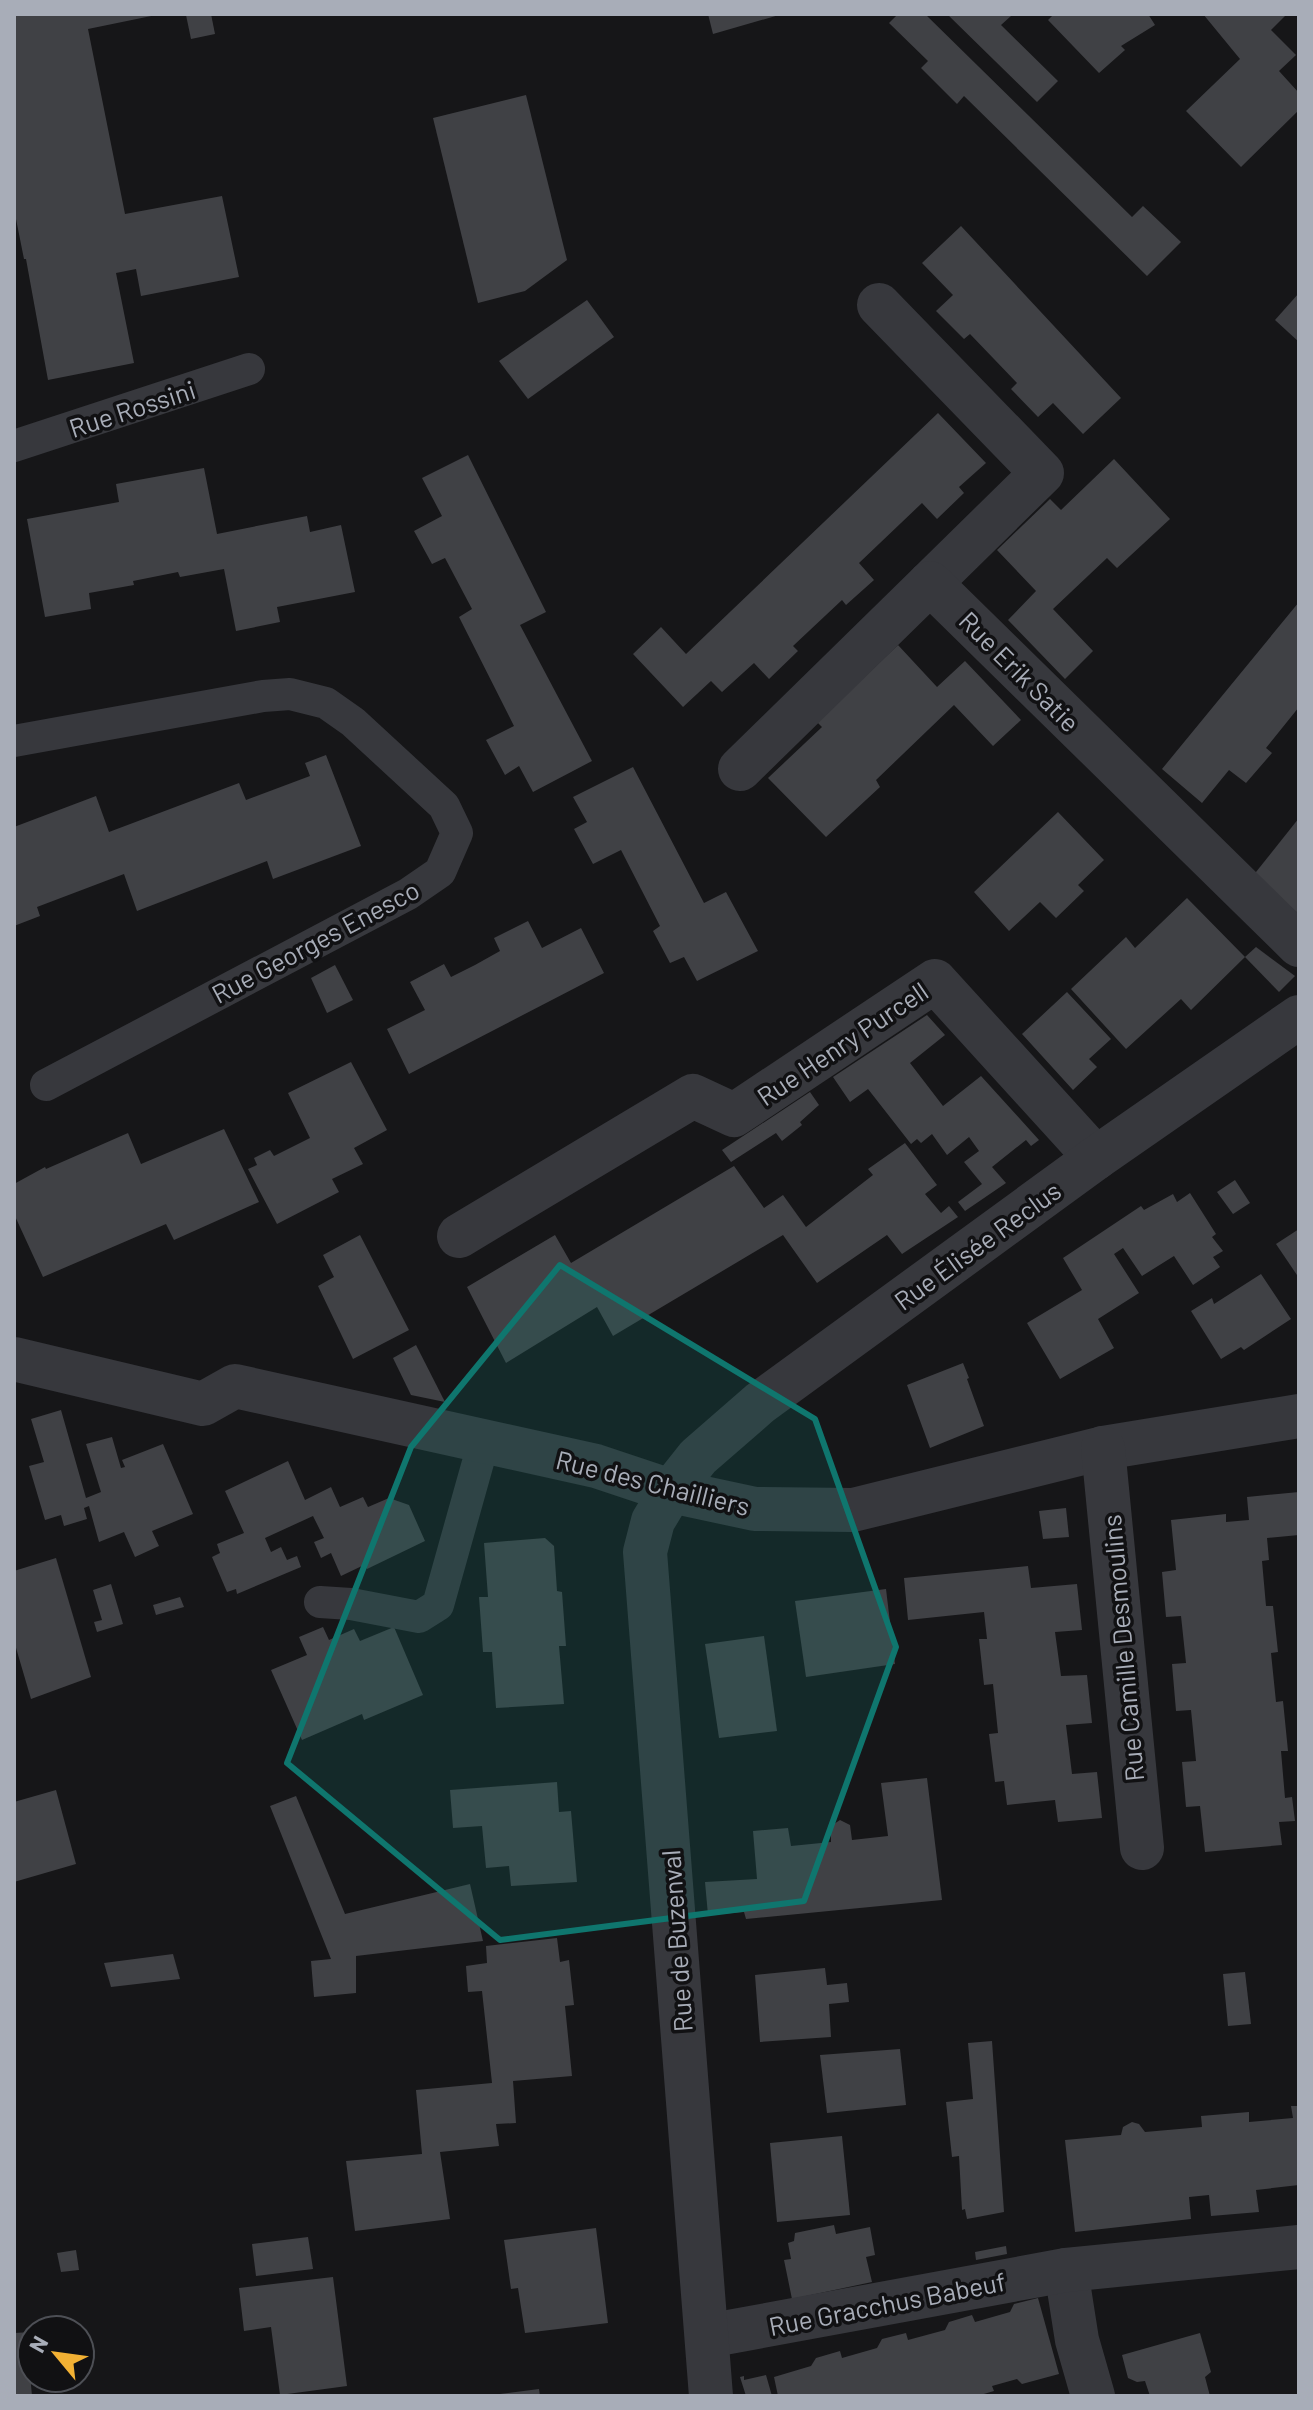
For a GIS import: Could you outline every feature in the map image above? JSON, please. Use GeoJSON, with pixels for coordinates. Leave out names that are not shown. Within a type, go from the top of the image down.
{"type":"FeatureCollection","features":[{"type":"Feature","properties":{"kind":"street"},"geometry":{"type":"LineString","coordinates":[[740,769],[1042,473],[879,305]]}},
{"type":"Feature","properties":{"kind":"street","name":"Rue Erik Satie"},"geometry":{"type":"LineString","coordinates":[[930,583],[1299,945]]}},
{"type":"Feature","properties":{"kind":"street","name":"Rue Henry Purcell"},"geometry":{"type":"LineString","coordinates":[[459,1236],[693,1096],[734,1115],[935,981],[1096,1158]]}},
{"type":"Feature","properties":{"kind":"street","name":"Rue Élisée Reclus"},"geometry":{"type":"LineString","coordinates":[[671,1491],[698,1457],[760,1403],[1096,1158],[1299,1017]]}},
{"type":"Feature","properties":{"kind":"street","name":"Rue des Chailliers"},"geometry":{"type":"LineString","coordinates":[[14,1359],[203,1404],[235,1386],[596,1466],[671,1491],[755,1509],[853,1510],[1103,1448],[1299,1416]]}},
{"type":"Feature","properties":{"kind":"street","name":"Rue Camille Desmoulins"},"geometry":{"type":"LineString","coordinates":[[1103,1448],[1142,1848]]}},
{"type":"Feature","properties":{"kind":"street","name":"Rue de Buzenval"},"geometry":{"type":"LineString","coordinates":[[671,1491],[653,1521],[645,1552],[711,2396]]}},
{"type":"Feature","properties":{"kind":"street","name":"Rue Gracchus Babeuf"},"geometry":{"type":"LineString","coordinates":[[707,2336],[1066,2270],[1299,2247]]}},
{"type":"Feature","properties":{"kind":"street"},"geometry":{"type":"LineString","coordinates":[[1066,2270],[1077,2340],[1093,2396]]}},
{"type":"Feature","properties":{"kind":"lane","name":"Rue Rossini"},"geometry":{"type":"LineString","coordinates":[[14,446],[249,369]]}},
{"type":"Feature","properties":{"kind":"lane","name":"Rue Georges Enesco"},"geometry":{"type":"LineString","coordinates":[[14,741],[263,696],[290,694],[326,703],[353,722],[444,806],[457,833],[440,872],[408,894],[46,1085]]}},
{"type":"Feature","properties":{"kind":"lane"},"geometry":{"type":"LineString","coordinates":[[320,1602],[351,1604],[419,1617],[438,1605],[484,1441]]}},
{"type":"Feature","properties":{"kind":"highlighted area"},"geometry":{"type":"Polygon","coordinates":[[[560,1265],[815,1419],[896,1647],[804,1901],[500,1940],[287,1763],[411,1447],[560,1265]]]}},
{"type":"Feature","properties":{"kind":"building"},"geometry":{"type":"Polygon","coordinates":[[[14,14],[161,14],[88,29],[125,214],[222,196],[239,277],[141,296],[136,269],[116,273],[134,363],[48,380],[14,209],[14,14]]]}},
{"type":"Feature","properties":{"kind":"building"},"geometry":{"type":"Polygon","coordinates":[[[211,14],[215,34],[191,39],[186,15],[211,14]]]}},
{"type":"Feature","properties":{"kind":"building"},"geometry":{"type":"Polygon","coordinates":[[[708,14],[779,14],[779,15],[713,34],[708,14]]]}},
{"type":"Feature","properties":{"kind":"building"},"geometry":{"type":"Polygon","coordinates":[[[898,14],[925,14],[1132,217],[1143,206],[1181,242],[1147,276],[964,96],[957,104],[921,68],[928,61],[889,23],[898,14]]]}},
{"type":"Feature","properties":{"kind":"building"},"geometry":{"type":"Polygon","coordinates":[[[947,14],[1009,14],[1011,16],[1001,25],[1058,81],[1037,102],[947,14]]]}},
{"type":"Feature","properties":{"kind":"building"},"geometry":{"type":"Polygon","coordinates":[[[1054,14],[1148,14],[1155,25],[1121,46],[1125,50],[1099,73],[1048,20],[1054,14]]]}},
{"type":"Feature","properties":{"kind":"building"},"geometry":{"type":"Polygon","coordinates":[[[1203,14],[1287,14],[1271,30],[1296,55],[1279,71],[1299,93],[1299,110],[1241,167],[1186,111],[1240,59],[1203,14]]]}},
{"type":"Feature","properties":{"kind":"building"},"geometry":{"type":"Polygon","coordinates":[[[526,95],[567,260],[525,291],[478,303],[433,118],[526,95]]]}},
{"type":"Feature","properties":{"kind":"building"},"geometry":{"type":"Polygon","coordinates":[[[961,226],[1121,398],[1083,434],[1053,403],[1038,417],[1011,389],[1017,383],[970,334],[964,339],[936,311],[953,295],[922,263],[961,226]]]}},
{"type":"Feature","properties":{"kind":"building"},"geometry":{"type":"Polygon","coordinates":[[[1299,293],[1299,342],[1275,320],[1299,293]]]}},
{"type":"Feature","properties":{"kind":"building"},"geometry":{"type":"Polygon","coordinates":[[[587,300],[614,337],[528,399],[499,361],[587,300]]]}},
{"type":"Feature","properties":{"kind":"building"},"geometry":{"type":"Polygon","coordinates":[[[938,413],[986,463],[959,487],[964,493],[937,519],[922,503],[859,563],[874,580],[846,605],[842,600],[793,646],[798,651],[769,679],[754,663],[722,692],[711,681],[683,707],[633,654],[661,627],[686,654],[938,413]]]}},
{"type":"Feature","properties":{"kind":"building"},"geometry":{"type":"Polygon","coordinates":[[[468,455],[546,612],[520,625],[592,761],[533,792],[519,766],[505,775],[486,740],[514,726],[459,617],[472,609],[445,558],[432,564],[414,531],[442,516],[422,478],[468,455]]]}},
{"type":"Feature","properties":{"kind":"building"},"geometry":{"type":"Polygon","coordinates":[[[1114,459],[1170,519],[1117,568],[1107,558],[1053,609],[1093,651],[1065,679],[1008,620],[1036,591],[997,550],[1050,499],[1061,510],[1114,459]]]}},
{"type":"Feature","properties":{"kind":"building"},"geometry":{"type":"Polygon","coordinates":[[[204,468],[217,534],[307,516],[310,532],[341,525],[355,592],[277,607],[280,622],[236,631],[224,569],[180,577],[178,572],[133,581],[134,585],[89,593],[91,609],[45,617],[27,519],[119,502],[116,484],[204,468]]]}},
{"type":"Feature","properties":{"kind":"building"},"geometry":{"type":"Polygon","coordinates":[[[1299,602],[1299,707],[1266,748],[1272,753],[1246,783],[1229,770],[1202,803],[1162,769],[1299,602]]]}},
{"type":"Feature","properties":{"kind":"building"},"geometry":{"type":"Polygon","coordinates":[[[898,645],[937,687],[965,661],[1021,720],[993,746],[954,705],[876,780],[880,787],[826,837],[768,778],[822,727],[817,722],[898,645]]]}},
{"type":"Feature","properties":{"kind":"building"},"geometry":{"type":"Polygon","coordinates":[[[326,755],[361,846],[273,879],[267,861],[137,911],[124,874],[37,907],[40,916],[14,926],[14,827],[96,796],[109,832],[239,783],[246,800],[310,776],[305,763],[326,755]]]}},
{"type":"Feature","properties":{"kind":"building"},"geometry":{"type":"Polygon","coordinates":[[[633,767],[704,903],[726,892],[758,951],[697,981],[684,957],[670,963],[653,931],[660,926],[621,850],[593,864],[574,829],[587,822],[573,797],[633,767]]]}},
{"type":"Feature","properties":{"kind":"building"},"geometry":{"type":"Polygon","coordinates":[[[1058,812],[1104,860],[1078,885],[1084,891],[1056,918],[1040,902],[1009,931],[974,892],[1058,812]]]}},
{"type":"Feature","properties":{"kind":"building"},"geometry":{"type":"Polygon","coordinates":[[[1299,818],[1299,914],[1252,877],[1299,818]]]}},
{"type":"Feature","properties":{"kind":"building"},"geometry":{"type":"Polygon","coordinates":[[[1187,898],[1245,957],[1191,1010],[1181,999],[1126,1049],[1071,989],[1126,937],[1135,948],[1187,898]]]}},
{"type":"Feature","properties":{"kind":"building"},"geometry":{"type":"Polygon","coordinates":[[[528,921],[542,948],[581,928],[604,973],[409,1074],[387,1029],[425,1010],[410,982],[444,964],[451,977],[475,965],[500,951],[494,938],[528,921]]]}},
{"type":"Feature","properties":{"kind":"building"},"geometry":{"type":"Polygon","coordinates":[[[1256,947],[1295,976],[1279,992],[1245,957],[1256,947]]]}},
{"type":"Feature","properties":{"kind":"building"},"geometry":{"type":"Polygon","coordinates":[[[335,965],[353,1000],[327,1013],[311,978],[335,965]]]}},
{"type":"Feature","properties":{"kind":"building"},"geometry":{"type":"Polygon","coordinates":[[[1067,992],[1111,1039],[1089,1059],[1097,1067],[1073,1090],[1022,1034],[1067,992]]]}},
{"type":"Feature","properties":{"kind":"building"},"geometry":{"type":"Polygon","coordinates":[[[927,1015],[945,1035],[910,1063],[943,1106],[981,1076],[1039,1140],[1031,1146],[1026,1140],[992,1167],[1006,1183],[965,1211],[958,1202],[982,1184],[964,1162],[979,1151],[969,1137],[947,1155],[932,1134],[921,1143],[917,1139],[911,1144],[868,1089],[850,1102],[833,1077],[927,1015]]]}},
{"type":"Feature","properties":{"kind":"building"},"geometry":{"type":"Polygon","coordinates":[[[351,1062],[387,1130],[354,1148],[363,1164],[332,1179],[339,1192],[277,1224],[248,1169],[257,1165],[254,1158],[270,1150],[274,1156],[310,1138],[288,1093],[351,1062]]]}},
{"type":"Feature","properties":{"kind":"building"},"geometry":{"type":"Polygon","coordinates":[[[810,1092],[819,1105],[800,1122],[802,1125],[782,1141],[776,1133],[731,1162],[722,1150],[810,1092]]]}},
{"type":"Feature","properties":{"kind":"building"},"geometry":{"type":"Polygon","coordinates":[[[224,1129],[259,1202],[174,1240],[166,1224],[43,1277],[14,1214],[14,1184],[45,1167],[128,1133],[141,1164],[224,1129]]]}},
{"type":"Feature","properties":{"kind":"building"},"geometry":{"type":"Polygon","coordinates":[[[905,1143],[937,1185],[925,1194],[941,1213],[949,1206],[958,1217],[902,1254],[887,1235],[817,1283],[783,1235],[613,1336],[597,1307],[506,1363],[467,1287],[555,1235],[571,1263],[734,1166],[764,1208],[783,1195],[806,1227],[873,1175],[868,1169],[905,1143]]]}},
{"type":"Feature","properties":{"kind":"building"},"geometry":{"type":"Polygon","coordinates":[[[1235,1180],[1250,1203],[1233,1214],[1217,1192],[1235,1180]]]}},
{"type":"Feature","properties":{"kind":"building"},"geometry":{"type":"Polygon","coordinates":[[[1190,1193],[1216,1234],[1212,1237],[1223,1251],[1213,1257],[1220,1267],[1193,1285],[1174,1256],[1142,1276],[1123,1248],[1114,1254],[1139,1293],[1098,1319],[1114,1348],[1060,1379],[1027,1323],[1082,1290],[1063,1258],[1141,1206],[1144,1210],[1173,1194],[1177,1202],[1190,1193]]]}},
{"type":"Feature","properties":{"kind":"building"},"geometry":{"type":"Polygon","coordinates":[[[1299,1229],[1299,1278],[1276,1244],[1299,1229]]]}},
{"type":"Feature","properties":{"kind":"building"},"geometry":{"type":"Polygon","coordinates":[[[360,1235],[409,1330],[353,1359],[318,1286],[334,1277],[323,1255],[360,1235]]]}},
{"type":"Feature","properties":{"kind":"building"},"geometry":{"type":"Polygon","coordinates":[[[1261,1274],[1291,1319],[1244,1350],[1241,1347],[1221,1359],[1191,1311],[1212,1298],[1214,1304],[1261,1274]]]}},
{"type":"Feature","properties":{"kind":"building"},"geometry":{"type":"Polygon","coordinates":[[[416,1345],[445,1402],[411,1395],[393,1358],[416,1345]]]}},
{"type":"Feature","properties":{"kind":"building"},"geometry":{"type":"Polygon","coordinates":[[[963,1363],[984,1426],[930,1448],[907,1385],[963,1363]]]}},
{"type":"Feature","properties":{"kind":"building"},"geometry":{"type":"Polygon","coordinates":[[[61,1410],[86,1498],[101,1492],[86,1444],[112,1437],[121,1468],[125,1467],[122,1460],[163,1444],[193,1514],[152,1531],[159,1546],[135,1557],[124,1532],[99,1542],[89,1506],[84,1508],[87,1519],[64,1526],[61,1515],[45,1520],[29,1466],[44,1462],[31,1419],[61,1410]]]}},
{"type":"Feature","properties":{"kind":"building"},"geometry":{"type":"Polygon","coordinates":[[[288,1461],[305,1500],[331,1487],[340,1507],[363,1497],[368,1507],[389,1498],[409,1505],[425,1541],[367,1569],[364,1565],[341,1576],[331,1553],[321,1558],[314,1542],[324,1538],[313,1516],[265,1538],[271,1552],[281,1547],[287,1560],[297,1556],[301,1567],[237,1594],[236,1589],[227,1592],[212,1557],[220,1553],[217,1544],[244,1533],[225,1491],[288,1461]]]}},
{"type":"Feature","properties":{"kind":"building"},"geometry":{"type":"Polygon","coordinates":[[[1299,1492],[1299,1535],[1267,1538],[1269,1560],[1262,1561],[1266,1606],[1273,1606],[1278,1652],[1271,1653],[1276,1702],[1283,1701],[1288,1751],[1281,1751],[1285,1798],[1292,1797],[1295,1821],[1279,1822],[1282,1845],[1205,1852],[1200,1806],[1186,1807],[1182,1762],[1196,1761],[1191,1710],[1176,1711],[1172,1664],[1186,1663],[1181,1616],[1166,1617],[1162,1572],[1176,1570],[1171,1520],[1226,1514],[1226,1522],[1249,1520],[1247,1497],[1299,1492]]]}},
{"type":"Feature","properties":{"kind":"building"},"geometry":{"type":"Polygon","coordinates":[[[1066,1508],[1069,1537],[1043,1539],[1039,1511],[1066,1508]]]}},
{"type":"Feature","properties":{"kind":"building"},"geometry":{"type":"Polygon","coordinates":[[[545,1538],[554,1546],[557,1591],[562,1592],[566,1646],[559,1646],[564,1704],[496,1708],[492,1652],[483,1652],[479,1597],[488,1597],[484,1543],[545,1538]]]}},
{"type":"Feature","properties":{"kind":"building"},"geometry":{"type":"Polygon","coordinates":[[[56,1558],[91,1677],[31,1699],[14,1641],[14,1571],[56,1558]]]}},
{"type":"Feature","properties":{"kind":"building"},"geometry":{"type":"Polygon","coordinates":[[[1028,1566],[1031,1588],[1077,1584],[1082,1630],[1055,1632],[1061,1676],[1087,1675],[1092,1723],[1066,1725],[1072,1774],[1097,1772],[1102,1818],[1058,1822],[1055,1800],[1007,1805],[1004,1781],[995,1782],[989,1734],[998,1733],[993,1684],[984,1685],[979,1639],[987,1639],[984,1612],[908,1620],[904,1578],[1028,1566]]]}},
{"type":"Feature","properties":{"kind":"building"},"geometry":{"type":"Polygon","coordinates":[[[111,1584],[123,1624],[97,1632],[94,1622],[102,1620],[93,1590],[111,1584]]]}},
{"type":"Feature","properties":{"kind":"building"},"geometry":{"type":"Polygon","coordinates":[[[886,1589],[895,1664],[806,1677],[795,1601],[886,1589]]]}},
{"type":"Feature","properties":{"kind":"building"},"geometry":{"type":"Polygon","coordinates":[[[180,1597],[184,1607],[156,1615],[153,1605],[180,1597]]]}},
{"type":"Feature","properties":{"kind":"building"},"geometry":{"type":"Polygon","coordinates":[[[323,1627],[329,1640],[354,1629],[360,1641],[394,1627],[423,1695],[364,1720],[362,1714],[302,1740],[271,1670],[307,1655],[299,1637],[323,1627]]]}},
{"type":"Feature","properties":{"kind":"building"},"geometry":{"type":"Polygon","coordinates":[[[764,1636],[777,1731],[719,1738],[705,1644],[764,1636]]]}},
{"type":"Feature","properties":{"kind":"building"},"geometry":{"type":"Polygon","coordinates":[[[927,1778],[942,1900],[746,1919],[744,1912],[708,1915],[705,1882],[757,1879],[753,1831],[788,1828],[791,1846],[831,1842],[831,1826],[840,1820],[850,1825],[852,1840],[888,1836],[881,1783],[927,1778]]]}},
{"type":"Feature","properties":{"kind":"building"},"geometry":{"type":"Polygon","coordinates":[[[557,1782],[559,1812],[571,1811],[577,1882],[511,1886],[509,1866],[486,1868],[482,1826],[453,1828],[450,1790],[557,1782]]]}},
{"type":"Feature","properties":{"kind":"building"},"geometry":{"type":"Polygon","coordinates":[[[56,1790],[76,1864],[14,1882],[14,1802],[56,1790]]]}},
{"type":"Feature","properties":{"kind":"building"},"geometry":{"type":"Polygon","coordinates":[[[296,1796],[345,1914],[470,1884],[483,1941],[356,1956],[356,1993],[314,1997],[311,1961],[331,1959],[270,1806],[296,1796]]]}},
{"type":"Feature","properties":{"kind":"building"},"geometry":{"type":"Polygon","coordinates":[[[557,1938],[560,1962],[569,1960],[574,2005],[565,2006],[572,2076],[513,2081],[516,2123],[496,2124],[499,2146],[440,2152],[450,2219],[355,2231],[346,2161],[422,2154],[416,2090],[492,2083],[482,1991],[468,1992],[466,1966],[487,1963],[486,1946],[557,1938]]]}},
{"type":"Feature","properties":{"kind":"building"},"geometry":{"type":"Polygon","coordinates":[[[173,1954],[180,1979],[111,1987],[104,1963],[173,1954]]]}},
{"type":"Feature","properties":{"kind":"building"},"geometry":{"type":"Polygon","coordinates":[[[825,1968],[827,1985],[847,1983],[849,2002],[829,2004],[831,2037],[760,2042],[755,1975],[825,1968]]]}},
{"type":"Feature","properties":{"kind":"building"},"geometry":{"type":"Polygon","coordinates":[[[1245,1972],[1251,2024],[1228,2026],[1223,1974],[1245,1972]]]}},
{"type":"Feature","properties":{"kind":"building"},"geometry":{"type":"Polygon","coordinates":[[[992,2041],[1004,2212],[967,2219],[965,2209],[962,2210],[959,2156],[952,2157],[946,2102],[973,2099],[968,2043],[992,2041]]]}},
{"type":"Feature","properties":{"kind":"building"},"geometry":{"type":"Polygon","coordinates":[[[900,2049],[906,2105],[827,2113],[820,2055],[900,2049]]]}},
{"type":"Feature","properties":{"kind":"building"},"geometry":{"type":"Polygon","coordinates":[[[1291,2106],[1299,2106],[1299,2185],[1256,2190],[1259,2212],[1211,2216],[1209,2195],[1189,2197],[1191,2219],[1075,2232],[1065,2140],[1121,2135],[1123,2127],[1132,2122],[1139,2124],[1145,2132],[1202,2127],[1201,2116],[1249,2112],[1249,2122],[1293,2118],[1291,2106]]]}},
{"type":"Feature","properties":{"kind":"building"},"geometry":{"type":"Polygon","coordinates":[[[842,2136],[850,2215],[777,2222],[770,2143],[842,2136]]]}},
{"type":"Feature","properties":{"kind":"building"},"geometry":{"type":"Polygon","coordinates":[[[834,2225],[836,2234],[870,2227],[875,2255],[866,2257],[872,2282],[792,2299],[784,2260],[791,2259],[788,2243],[794,2241],[795,2233],[834,2225]]]}},
{"type":"Feature","properties":{"kind":"building"},"geometry":{"type":"Polygon","coordinates":[[[596,2228],[608,2323],[525,2333],[518,2288],[511,2289],[504,2240],[596,2228]]]}},
{"type":"Feature","properties":{"kind":"building"},"geometry":{"type":"Polygon","coordinates":[[[308,2237],[313,2269],[256,2276],[252,2244],[308,2237]]]}},
{"type":"Feature","properties":{"kind":"building"},"geometry":{"type":"Polygon","coordinates":[[[1006,2246],[1007,2254],[976,2260],[975,2252],[1006,2246]]]}},
{"type":"Feature","properties":{"kind":"building"},"geometry":{"type":"Polygon","coordinates":[[[76,2250],[79,2270],[61,2272],[57,2253],[76,2250]]]}},
{"type":"Feature","properties":{"kind":"building"},"geometry":{"type":"Polygon","coordinates":[[[333,2277],[347,2386],[280,2395],[271,2327],[244,2331],[239,2288],[333,2277]]]}},
{"type":"Feature","properties":{"kind":"building"},"geometry":{"type":"Polygon","coordinates":[[[1038,2298],[1059,2374],[1022,2384],[1017,2379],[992,2386],[994,2391],[977,2396],[778,2396],[774,2377],[811,2366],[816,2358],[840,2351],[842,2358],[877,2348],[882,2339],[906,2333],[908,2340],[945,2330],[949,2322],[972,2315],[975,2322],[1010,2312],[1014,2304],[1038,2298]]]}},
{"type":"Feature","properties":{"kind":"building"},"geometry":{"type":"Polygon","coordinates":[[[14,2333],[16,2394],[32,2396],[14,2396],[14,2333]]]}},
{"type":"Feature","properties":{"kind":"building"},"geometry":{"type":"Polygon","coordinates":[[[1200,2333],[1211,2372],[1205,2377],[1210,2396],[1150,2396],[1145,2381],[1128,2378],[1122,2355],[1200,2333]]]}},
{"type":"Feature","properties":{"kind":"building"},"geometry":{"type":"Polygon","coordinates":[[[766,2375],[772,2396],[746,2396],[740,2377],[744,2376],[744,2380],[766,2375]]]}},
{"type":"Feature","properties":{"kind":"building"},"geometry":{"type":"Polygon","coordinates":[[[539,2389],[540,2396],[500,2396],[500,2394],[539,2389]]]}}]}
